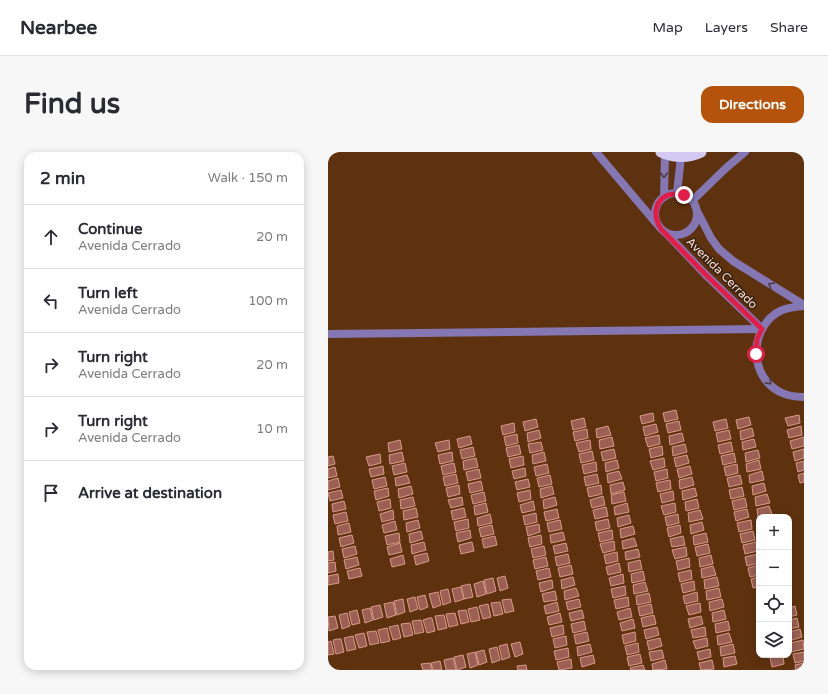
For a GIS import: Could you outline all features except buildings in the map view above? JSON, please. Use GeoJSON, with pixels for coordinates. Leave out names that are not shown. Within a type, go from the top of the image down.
{"type":"FeatureCollection","features":[{"type":"Feature","properties":{"kind":"highway"},"geometry":{"type":"LineString","coordinates":[[663,153],[681,157],[690,156],[701,152]]}},
{"type":"Feature","properties":{"kind":"street"},"geometry":{"type":"LineString","coordinates":[[596,152],[663,231]]}},
{"type":"Feature","properties":{"kind":"street"},"geometry":{"type":"LineString","coordinates":[[635,198],[645,205],[650,206],[670,194],[677,193],[693,200],[745,152]]}},
{"type":"Feature","properties":{"kind":"street","name":"Avenida Cerrado"},"geometry":{"type":"LineString","coordinates":[[663,153],[661,200],[656,209],[655,216],[657,223],[705,274],[762,329]]}},
{"type":"Feature","properties":{"kind":"street"},"geometry":{"type":"LineString","coordinates":[[677,193],[681,157]]}},
{"type":"Feature","properties":{"kind":"street","name":"Avenida Cerrado"},"geometry":{"type":"LineString","coordinates":[[693,200],[711,238],[719,249],[732,261],[804,306]]}},
{"type":"Feature","properties":{"kind":"street","name":"Avenida Cerrado"},"geometry":{"type":"LineString","coordinates":[[663,231],[679,236],[686,234],[695,224],[697,211]]}},
{"type":"Feature","properties":{"kind":"street","name":"Avenida Cerrado"},"geometry":{"type":"LineString","coordinates":[[804,306],[789,307],[775,314],[764,325],[757,339],[756,354],[759,369],[768,382],[779,392],[792,397],[804,397]]}},
{"type":"Feature","properties":{"kind":"street"},"geometry":{"type":"LineString","coordinates":[[328,334],[762,329]]}},
{"type":"Feature","properties":{"kind":"route"},"geometry":{"type":"LineString","coordinates":[[684,195],[677,193],[670,194],[659,202],[655,216],[657,223],[705,274],[762,329],[757,339],[756,354]]}}]}
